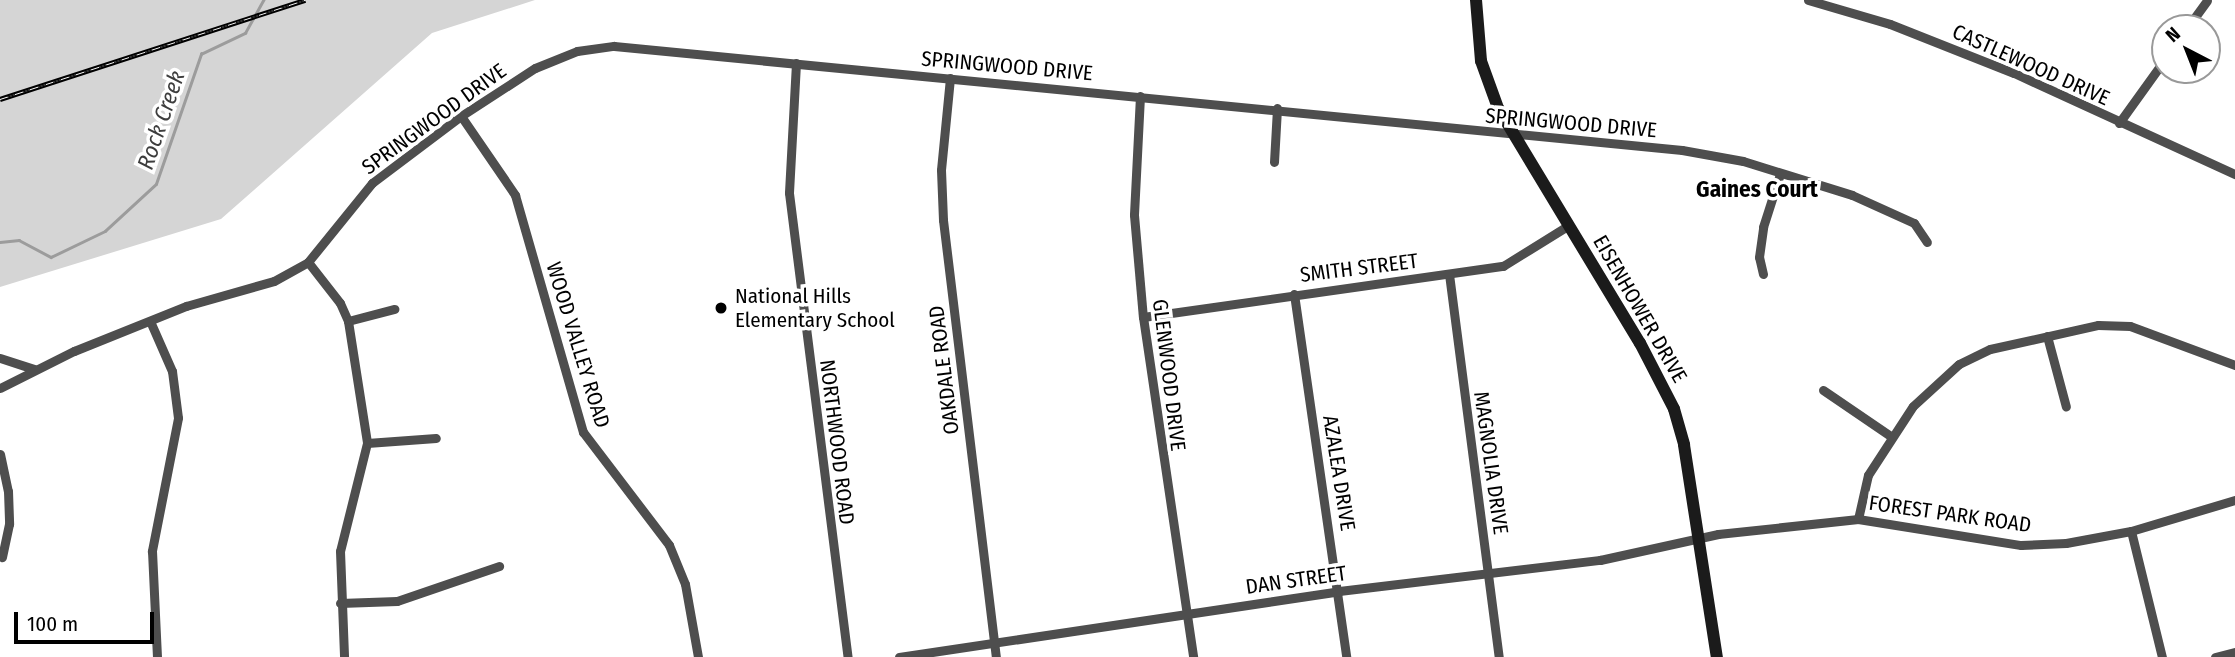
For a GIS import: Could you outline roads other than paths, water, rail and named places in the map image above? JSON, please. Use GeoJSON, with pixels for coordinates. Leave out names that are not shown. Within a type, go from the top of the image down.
{"type":"FeatureCollection","features":[{"type":"Feature","properties":{"kind":"street","name":"EISENHOWER DRIVE"},"geometry":{"type":"LineString","coordinates":[[1476,0],[1481,61],[1512,136],[1569,225],[1674,409],[1717,657]]}},
{"type":"Feature","properties":{"kind":"street","name":"CASTLEWOOD DRIVE"},"geometry":{"type":"LineString","coordinates":[[1808,0],[1927,38],[2235,174]]}},
{"type":"Feature","properties":{"kind":"street","name":"SPRINGWOOD DRIVE"},"geometry":{"type":"LineString","coordinates":[[0,388],[33,369],[150,321],[274,281],[308,262],[372,183],[461,116],[535,68],[577,51],[614,46],[1277,108],[1512,136],[1682,150],[1742,161],[1852,195],[1914,223],[1927,242]]}},
{"type":"Feature","properties":{"kind":"street","name":"NORTHWOOD ROAD"},"geometry":{"type":"LineString","coordinates":[[796,63],[789,192],[848,657]]}},
{"type":"Feature","properties":{"kind":"street","name":"OAKDALE ROAD"},"geometry":{"type":"LineString","coordinates":[[950,78],[941,170],[943,220],[996,657]]}},
{"type":"Feature","properties":{"kind":"street"},"geometry":{"type":"LineString","coordinates":[[2119,123],[2151,78]]}},
{"type":"Feature","properties":{"kind":"street","name":"GLENWOOD DRIVE"},"geometry":{"type":"LineString","coordinates":[[1140,96],[1134,215],[1143,317],[1183,614],[1193,657]]}},
{"type":"Feature","properties":{"kind":"street"},"geometry":{"type":"LineString","coordinates":[[1274,162],[1277,108]]}},
{"type":"Feature","properties":{"kind":"street","name":"WOOD VALLEY ROAD"},"geometry":{"type":"LineString","coordinates":[[461,116],[515,195],[583,432],[669,545],[685,584],[698,657]]}},
{"type":"Feature","properties":{"kind":"street"},"geometry":{"type":"LineString","coordinates":[[1763,274],[1759,257],[1763,227],[1780,174]]}},
{"type":"Feature","properties":{"kind":"street","name":"SMITH STREET"},"geometry":{"type":"LineString","coordinates":[[1143,317],[1503,266],[1569,225]]}},
{"type":"Feature","properties":{"kind":"street"},"geometry":{"type":"LineString","coordinates":[[308,262],[341,303],[348,321],[367,443],[340,551],[344,657]]}},
{"type":"Feature","properties":{"kind":"street","name":"MAGNOLIA DRIVE"},"geometry":{"type":"LineString","coordinates":[[1449,274],[1499,657]]}},
{"type":"Feature","properties":{"kind":"street","name":"AZALEA DRIVE"},"geometry":{"type":"LineString","coordinates":[[1294,294],[1339,591],[1346,657]]}},
{"type":"Feature","properties":{"kind":"street"},"geometry":{"type":"LineString","coordinates":[[348,321],[394,309]]}},
{"type":"Feature","properties":{"kind":"street"},"geometry":{"type":"LineString","coordinates":[[150,321],[172,371],[178,418],[152,551],[157,657]]}},
{"type":"Feature","properties":{"kind":"street"},"geometry":{"type":"LineString","coordinates":[[1858,519],[1868,475],[1913,406],[1959,363],[1990,349],[2098,325],[2130,326],[2235,365]]}},
{"type":"Feature","properties":{"kind":"street"},"geometry":{"type":"LineString","coordinates":[[2047,336],[2066,408]]}},
{"type":"Feature","properties":{"kind":"street"},"geometry":{"type":"LineString","coordinates":[[0,358],[33,369]]}},
{"type":"Feature","properties":{"kind":"street"},"geometry":{"type":"LineString","coordinates":[[1823,390],[1892,437]]}},
{"type":"Feature","properties":{"kind":"street"},"geometry":{"type":"LineString","coordinates":[[367,443],[436,438]]}},
{"type":"Feature","properties":{"kind":"street"},"geometry":{"type":"LineString","coordinates":[[1,458],[9,524],[2,557]]}},
{"type":"Feature","properties":{"kind":"street","name":"FOREST PARK ROAD"},"geometry":{"type":"LineString","coordinates":[[1699,541],[1718,534],[1858,519],[2021,545],[2066,543],[2131,531],[2235,500]]}},
{"type":"Feature","properties":{"kind":"street"},"geometry":{"type":"LineString","coordinates":[[2131,531],[2162,657]]}},
{"type":"Feature","properties":{"kind":"street","name":"DAN STREET"},"geometry":{"type":"LineString","coordinates":[[899,657],[994,646],[1183,614],[1488,570],[1600,560],[1699,541]]}},
{"type":"Feature","properties":{"kind":"street"},"geometry":{"type":"LineString","coordinates":[[340,603],[397,601],[499,566]]}},
{"type":"Feature","properties":{"kind":"street"},"geometry":{"type":"LineString","coordinates":[[2215,657],[2235,652]]}},
{"type":"Feature","properties":{"kind":"waterway","name":"Rock Creek"},"geometry":{"type":"LineString","coordinates":[[0,242],[19,240],[51,257],[105,231],[156,184],[201,54],[245,33],[263,0]]}},
{"type":"Feature","properties":{"kind":"railway"},"geometry":{"type":"LineString","coordinates":[[0,99],[305,0]]}},
{"type":"Feature","properties":{"kind":"place","name":"National Hills Elementary School"},"geometry":{"type":"Point","coordinates":[721,308]}},
{"type":"Feature","properties":{"kind":"district","name":"Gaines Court"},"geometry":{"type":"Point","coordinates":[1757,189]}}]}
